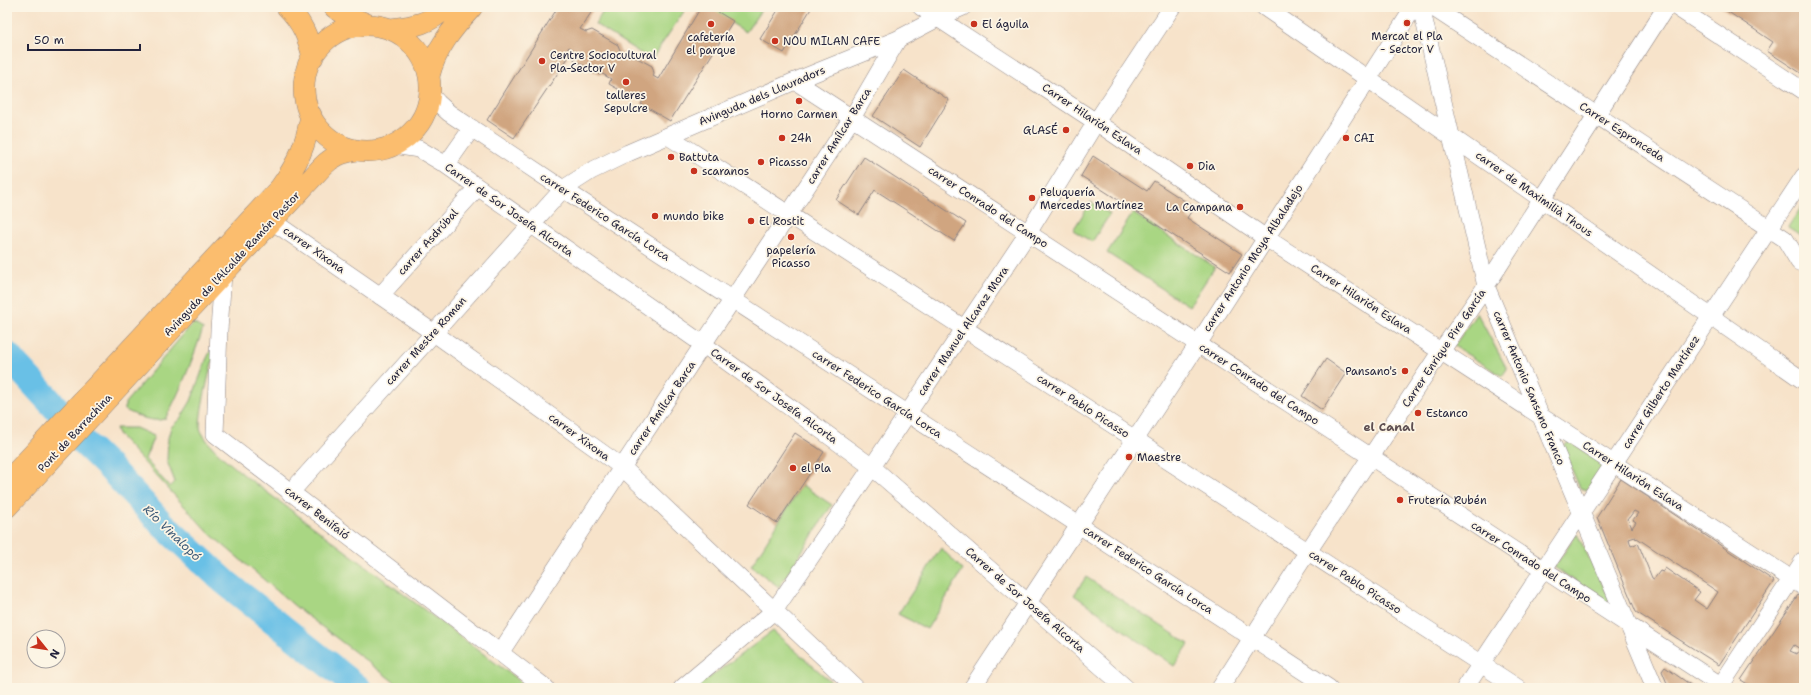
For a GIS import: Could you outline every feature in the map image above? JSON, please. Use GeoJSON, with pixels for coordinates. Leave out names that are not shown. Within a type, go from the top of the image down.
{"type":"FeatureCollection","features":[{"type":"Feature","properties":{"kind":"main road"},"geometry":{"type":"LineString","coordinates":[[287,7],[296,16],[305,31],[313,57]]}},
{"type":"Feature","properties":{"kind":"main road"},"geometry":{"type":"LineString","coordinates":[[334,7],[343,14],[368,25],[391,29],[420,25],[437,17],[447,7]]}},
{"type":"Feature","properties":{"kind":"main road"},"geometry":{"type":"LineString","coordinates":[[368,25],[352,27],[336,33],[323,44],[313,57],[307,71],[305,86],[306,101],[318,128],[329,138],[343,146],[357,150],[382,149],[394,145],[408,136],[418,125],[426,111],[433,60],[439,48],[472,7]]}},
{"type":"Feature","properties":{"kind":"main road"},"geometry":{"type":"LineString","coordinates":[[391,29],[408,40],[417,49],[424,60],[429,84]]}},
{"type":"Feature","properties":{"kind":"main road","name":"Avinguda de l'Alcalde Ramón Pastor"},"geometry":{"type":"LineString","coordinates":[[108,385],[280,188],[292,171],[302,152],[311,115]]}},
{"type":"Feature","properties":{"kind":"main road","name":"Avinguda de l'Alcalde Ramón Pastor"},"geometry":{"type":"LineString","coordinates":[[108,385],[223,274],[328,161],[343,152],[357,150]]}},
{"type":"Feature","properties":{"kind":"main road","name":"Pont de Barrachina"},"geometry":{"type":"LineString","coordinates":[[29,470],[108,385]]}},
{"type":"Feature","properties":{"kind":"main road"},"geometry":{"type":"LineString","coordinates":[[7,482],[29,470]]}},
{"type":"Feature","properties":{"kind":"main road"},"geometry":{"type":"LineString","coordinates":[[7,507],[29,470]]}},
{"type":"Feature","properties":{"kind":"street","name":"Carrer Hilarión Eslava"},"geometry":{"type":"LineString","coordinates":[[921,7],[1096,122],[1266,238],[1798,583]]}},
{"type":"Feature","properties":{"kind":"street","name":"Avinguda dels Llauradors"},"geometry":{"type":"LineString","coordinates":[[563,189],[591,170],[795,81],[898,39],[963,7]]}},
{"type":"Feature","properties":{"kind":"street","name":"carrer Manuel Alcaraz Mora"},"geometry":{"type":"LineString","coordinates":[[682,688],[774,611],[908,414],[1028,233],[1096,122],[1172,7]]}},
{"type":"Feature","properties":{"kind":"street","name":"carrer de Maximilià Thous"},"geometry":{"type":"LineString","coordinates":[[1264,7],[1804,381]]}},
{"type":"Feature","properties":{"kind":"street","name":"carrer Antonio Moya Albaladejo"},"geometry":{"type":"LineString","coordinates":[[972,688],[1198,344],[1414,7]]}},
{"type":"Feature","properties":{"kind":"street","name":"carrer Antonio Sansano Franco"},"geometry":{"type":"LineString","coordinates":[[1422,7],[1486,286],[1655,688]]}},
{"type":"Feature","properties":{"kind":"street","name":"Carrer Espronceda"},"geometry":{"type":"LineString","coordinates":[[1432,7],[1785,240],[1799,262],[1804,264]]}},
{"type":"Feature","properties":{"kind":"street","name":"Carrer Enrique Pire García"},"geometry":{"type":"LineString","coordinates":[[1220,688],[1441,351],[1486,286],[1666,7]]}},
{"type":"Feature","properties":{"kind":"street"},"geometry":{"type":"LineString","coordinates":[[1676,7],[1804,91]]}},
{"type":"Feature","properties":{"kind":"street","name":"carrer Amílcar Barca"},"geometry":{"type":"LineString","coordinates":[[500,653],[852,118],[898,39]]}},
{"type":"Feature","properties":{"kind":"street","name":"carrer Conrado del Campo"},"geometry":{"type":"LineString","coordinates":[[795,81],[1721,687]]}},
{"type":"Feature","properties":{"kind":"street","name":"carrer Federico García Lorca"},"geometry":{"type":"LineString","coordinates":[[429,84],[444,108],[472,128],[563,189],[1329,688]]}},
{"type":"Feature","properties":{"kind":"street"},"geometry":{"type":"LineString","coordinates":[[446,165],[472,128]]}},
{"type":"Feature","properties":{"kind":"street","name":"carrer Pablo Picasso"},"geometry":{"type":"LineString","coordinates":[[668,136],[1518,688]]}},
{"type":"Feature","properties":{"kind":"street","name":"Carrer de Sor Josefa Alcorta"},"geometry":{"type":"LineString","coordinates":[[394,145],[419,150],[446,165],[704,345],[872,467],[1126,688]]}},
{"type":"Feature","properties":{"kind":"street","name":"carrer Gilberto Martínez"},"geometry":{"type":"LineString","coordinates":[[1465,688],[1804,176]]}},
{"type":"Feature","properties":{"kind":"street","name":"carrer Asdrúbal"},"geometry":{"type":"LineString","coordinates":[[380,296],[477,188]]}},
{"type":"Feature","properties":{"kind":"street","name":"carrer Mestre Roman"},"geometry":{"type":"LineString","coordinates":[[290,493],[563,189]]}},
{"type":"Feature","properties":{"kind":"street","name":"carrer Xixona"},"geometry":{"type":"LineString","coordinates":[[272,221],[434,333],[622,467],[856,688]]}},
{"type":"Feature","properties":{"kind":"street","name":"carrer Benifaió"},"geometry":{"type":"LineString","coordinates":[[223,274],[215,434],[546,688]]}},
{"type":"Feature","properties":{"kind":"street"},"geometry":{"type":"LineString","coordinates":[[1721,687],[1798,583],[1804,560]]}},
{"type":"Feature","properties":{"kind":"green space"},"geometry":{"type":"Polygon","coordinates":[[[606,7],[687,7],[651,60],[595,24],[606,7]]]}},
{"type":"Feature","properties":{"kind":"green space"},"geometry":{"type":"Polygon","coordinates":[[[705,7],[763,7],[746,32],[705,7]]]}},
{"type":"Feature","properties":{"kind":"green space"},"geometry":{"type":"Polygon","coordinates":[[[1091,202],[1110,214],[1092,242],[1073,230],[1091,202]]]}},
{"type":"Feature","properties":{"kind":"green space"},"geometry":{"type":"Polygon","coordinates":[[[1804,203],[1804,237],[1788,227],[1804,203]]]}},
{"type":"Feature","properties":{"kind":"green space"},"geometry":{"type":"Polygon","coordinates":[[[1133,213],[1215,267],[1189,306],[1107,253],[1133,213]]]}},
{"type":"Feature","properties":{"kind":"green space"},"geometry":{"type":"Polygon","coordinates":[[[1477,313],[1507,369],[1502,376],[1454,346],[1477,313]]]}},
{"type":"Feature","properties":{"kind":"green space"},"geometry":{"type":"Polygon","coordinates":[[[193,323],[203,329],[181,386],[165,419],[155,420],[140,417],[125,410],[125,403],[193,323]]]}},
{"type":"Feature","properties":{"kind":"green space"},"geometry":{"type":"Polygon","coordinates":[[[214,344],[217,344],[206,389],[200,425],[201,431],[209,444],[244,475],[529,688],[402,688],[296,607],[209,533],[118,434],[116,428],[136,428],[154,436],[145,459],[170,487],[175,482],[167,461],[168,438],[171,427],[180,419],[191,401],[206,360],[214,344]]]}},
{"type":"Feature","properties":{"kind":"green space"},"geometry":{"type":"Polygon","coordinates":[[[1569,442],[1604,464],[1587,490],[1580,488],[1562,447],[1569,442]]]}},
{"type":"Feature","properties":{"kind":"green space"},"geometry":{"type":"Polygon","coordinates":[[[802,485],[832,505],[779,587],[751,566],[802,485]]]}},
{"type":"Feature","properties":{"kind":"green space"},"geometry":{"type":"Polygon","coordinates":[[[1577,534],[1610,599],[1608,603],[1554,567],[1577,534]]]}},
{"type":"Feature","properties":{"kind":"green space"},"geometry":{"type":"Polygon","coordinates":[[[941,548],[963,570],[927,629],[898,614],[941,548]]]}},
{"type":"Feature","properties":{"kind":"green space"},"geometry":{"type":"Polygon","coordinates":[[[1086,577],[1189,644],[1174,666],[1074,595],[1086,577]]]}},
{"type":"Feature","properties":{"kind":"green space"},"geometry":{"type":"Polygon","coordinates":[[[773,631],[838,688],[695,688],[773,631]]]}},
{"type":"Feature","properties":{"kind":"building"},"geometry":{"type":"Polygon","coordinates":[[[558,7],[595,7],[580,29],[586,32],[592,30],[618,45],[621,53],[628,53],[652,66],[654,73],[653,76],[658,79],[701,7],[710,7],[733,21],[670,121],[641,104],[644,99],[634,94],[632,97],[609,84],[611,79],[601,73],[600,75],[574,60],[577,55],[574,53],[575,51],[569,47],[563,56],[568,58],[514,138],[487,120],[558,7]]]}},
{"type":"Feature","properties":{"kind":"building"},"geometry":{"type":"Polygon","coordinates":[[[780,7],[812,7],[784,53],[760,39],[780,7]]]}},
{"type":"Feature","properties":{"kind":"building"},"geometry":{"type":"Polygon","coordinates":[[[1721,7],[1804,7],[1804,75],[1767,51],[1773,42],[1721,7]]]}},
{"type":"Feature","properties":{"kind":"building"},"geometry":{"type":"Polygon","coordinates":[[[904,70],[949,100],[920,147],[873,116],[904,70]]]}},
{"type":"Feature","properties":{"kind":"building"},"geometry":{"type":"Polygon","coordinates":[[[1093,156],[1147,191],[1154,181],[1194,207],[1187,218],[1242,254],[1230,272],[1081,176],[1093,156]]]}},
{"type":"Feature","properties":{"kind":"building"},"geometry":{"type":"Polygon","coordinates":[[[864,157],[966,223],[954,241],[875,190],[859,215],[836,200],[864,157]]]}},
{"type":"Feature","properties":{"kind":"building"},"geometry":{"type":"Polygon","coordinates":[[[1326,359],[1346,373],[1322,410],[1302,396],[1326,359]]]}},
{"type":"Feature","properties":{"kind":"building","name":"el Pla"},"geometry":{"type":"Polygon","coordinates":[[[795,433],[824,452],[777,523],[749,504],[795,433]]]}},
{"type":"Feature","properties":{"kind":"building"},"geometry":{"type":"Polygon","coordinates":[[[1621,479],[1774,581],[1719,665],[1636,612],[1597,517],[1621,479]],[[1634,511],[1628,519],[1632,528],[1636,522],[1633,520],[1638,513],[1634,511]],[[1635,537],[1629,539],[1631,546],[1638,543],[1652,578],[1654,579],[1660,571],[1663,572],[1665,568],[1700,592],[1694,600],[1707,609],[1718,592],[1635,537]]]}},
{"type":"Feature","properties":{"kind":"building"},"geometry":{"type":"Polygon","coordinates":[[[1798,595],[1804,599],[1804,685],[1801,688],[1754,688],[1741,680],[1798,595]],[[1794,645],[1790,651],[1797,654],[1800,649],[1794,645]]]}},
{"type":"Feature","properties":{"kind":"building"},"geometry":{"type":"Polygon","coordinates":[[[1665,667],[1695,688],[1669,688],[1662,671],[1665,667]]]}},
{"type":"Feature","properties":{"kind":"waterway","name":"Río Vinalopó"},"geometry":{"type":"LineString","coordinates":[[7,355],[56,408],[83,442],[106,464],[163,525],[225,582],[358,688]]}},
{"type":"Feature","properties":{"kind":"place","name":"Mercat el Pla - Sector V"},"geometry":{"type":"Point","coordinates":[1407,23]}},
{"type":"Feature","properties":{"kind":"place","name":"cafetería el parque"},"geometry":{"type":"Point","coordinates":[711,24]}},
{"type":"Feature","properties":{"kind":"place","name":"El águila"},"geometry":{"type":"Point","coordinates":[974,24]}},
{"type":"Feature","properties":{"kind":"place","name":"NOU MILAN CAFE"},"geometry":{"type":"Point","coordinates":[775,41]}},
{"type":"Feature","properties":{"kind":"place","name":"Centre Sociocultural Pla-Sector V"},"geometry":{"type":"Point","coordinates":[542,61]}},
{"type":"Feature","properties":{"kind":"place","name":"talleres Sepulcre"},"geometry":{"type":"Point","coordinates":[626,82]}},
{"type":"Feature","properties":{"kind":"place","name":"Horno Carmen"},"geometry":{"type":"Point","coordinates":[799,101]}},
{"type":"Feature","properties":{"kind":"place","name":"GLASÉ"},"geometry":{"type":"Point","coordinates":[1066,130]}},
{"type":"Feature","properties":{"kind":"place","name":"24h"},"geometry":{"type":"Point","coordinates":[782,138]}},
{"type":"Feature","properties":{"kind":"place","name":"CAI"},"geometry":{"type":"Point","coordinates":[1346,138]}},
{"type":"Feature","properties":{"kind":"place","name":"Battuta"},"geometry":{"type":"Point","coordinates":[671,157]}},
{"type":"Feature","properties":{"kind":"place","name":"Picasso"},"geometry":{"type":"Point","coordinates":[761,162]}},
{"type":"Feature","properties":{"kind":"place","name":"Dia"},"geometry":{"type":"Point","coordinates":[1190,166]}},
{"type":"Feature","properties":{"kind":"place","name":"scaranos"},"geometry":{"type":"Point","coordinates":[694,171]}},
{"type":"Feature","properties":{"kind":"place","name":"Peluquería Mercedes Martínez"},"geometry":{"type":"Point","coordinates":[1032,198]}},
{"type":"Feature","properties":{"kind":"place","name":"La Campana"},"geometry":{"type":"Point","coordinates":[1240,207]}},
{"type":"Feature","properties":{"kind":"place","name":"mundo bike"},"geometry":{"type":"Point","coordinates":[655,216]}},
{"type":"Feature","properties":{"kind":"place","name":"El Rostit"},"geometry":{"type":"Point","coordinates":[751,221]}},
{"type":"Feature","properties":{"kind":"place","name":"papelería Picasso"},"geometry":{"type":"Point","coordinates":[791,237]}},
{"type":"Feature","properties":{"kind":"place","name":"Pansano's"},"geometry":{"type":"Point","coordinates":[1405,371]}},
{"type":"Feature","properties":{"kind":"place","name":"Estanco"},"geometry":{"type":"Point","coordinates":[1418,413]}},
{"type":"Feature","properties":{"kind":"place","name":"Maestre"},"geometry":{"type":"Point","coordinates":[1129,457]}},
{"type":"Feature","properties":{"kind":"place","name":"el Pla"},"geometry":{"type":"Point","coordinates":[793,468]}},
{"type":"Feature","properties":{"kind":"place","name":"Frutería Rubén"},"geometry":{"type":"Point","coordinates":[1400,500]}},
{"type":"Feature","properties":{"kind":"district","name":"el Canal"},"geometry":{"type":"Point","coordinates":[1389,427]}}]}
